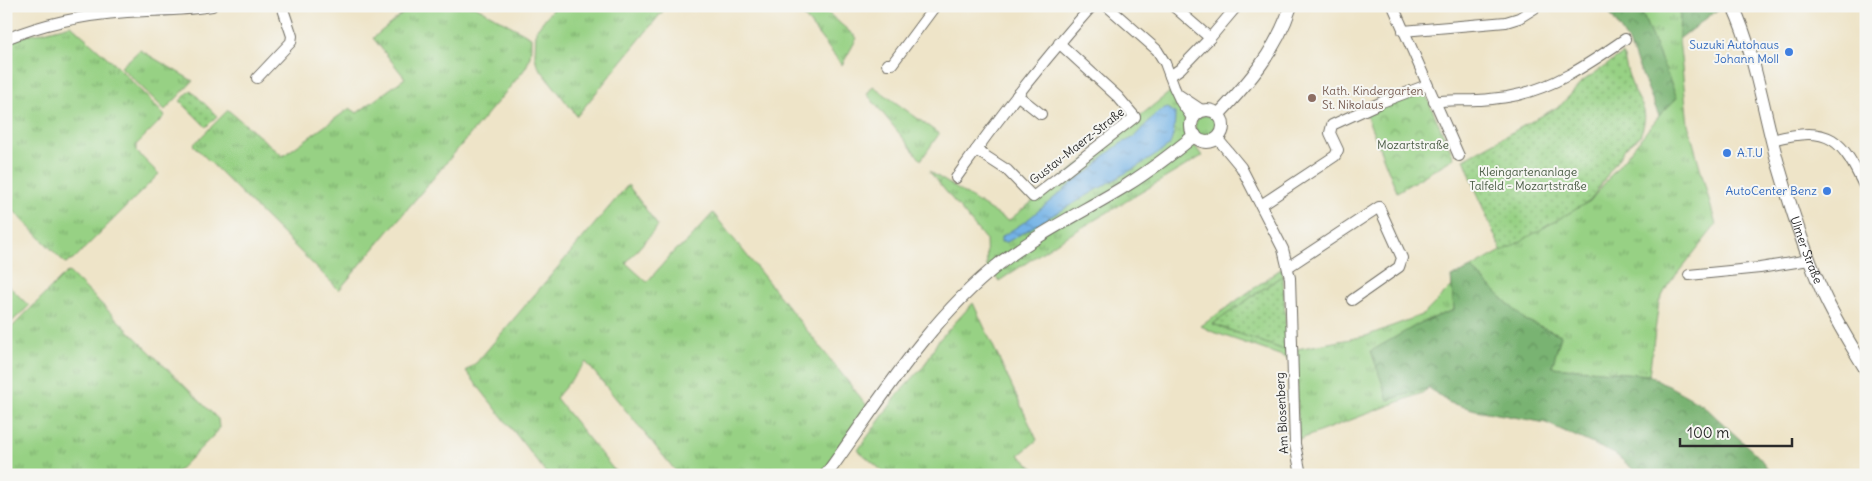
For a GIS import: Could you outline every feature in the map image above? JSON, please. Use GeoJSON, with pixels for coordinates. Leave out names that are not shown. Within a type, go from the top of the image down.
{"type":"FeatureCollection","features":[{"type":"Feature","properties":{"kind":"main road"},"geometry":{"type":"LineString","coordinates":[[1218,115],[1247,85],[1260,68],[1280,32],[1291,6]]}},
{"type":"Feature","properties":{"kind":"main road","name":"Ulmer Straße"},"geometry":{"type":"LineString","coordinates":[[1733,6],[1756,74],[1772,140],[1809,260],[1824,295],[1866,370]]}},
{"type":"Feature","properties":{"kind":"main road"},"geometry":{"type":"LineString","coordinates":[[1212,111],[1218,115],[1223,125],[1217,138],[1204,141],[1195,136],[1191,128],[1198,115],[1212,111]]}},
{"type":"Feature","properties":{"kind":"main road"},"geometry":{"type":"LineString","coordinates":[[826,475],[919,347],[944,316],[972,287],[1020,249],[1128,184],[1195,136]]}},
{"type":"Feature","properties":{"kind":"street"},"geometry":{"type":"LineString","coordinates":[[6,39],[48,25],[73,20],[126,12],[195,9],[212,6]]}},
{"type":"Feature","properties":{"kind":"street"},"geometry":{"type":"LineString","coordinates":[[257,78],[291,42],[292,36],[282,6]]}},
{"type":"Feature","properties":{"kind":"street"},"geometry":{"type":"LineString","coordinates":[[887,64],[892,64],[935,6]]}},
{"type":"Feature","properties":{"kind":"street"},"geometry":{"type":"LineString","coordinates":[[956,178],[1017,95],[1092,6]]}},
{"type":"Feature","properties":{"kind":"street"},"geometry":{"type":"LineString","coordinates":[[1107,6],[1157,50],[1165,63],[1178,94],[1198,115]]}},
{"type":"Feature","properties":{"kind":"street"},"geometry":{"type":"LineString","coordinates":[[1173,6],[1210,38]]}},
{"type":"Feature","properties":{"kind":"street"},"geometry":{"type":"LineString","coordinates":[[1170,76],[1180,69],[1210,38],[1237,6]]}},
{"type":"Feature","properties":{"kind":"street"},"geometry":{"type":"LineString","coordinates":[[1393,6],[1459,156]]}},
{"type":"Feature","properties":{"kind":"street"},"geometry":{"type":"LineString","coordinates":[[1403,31],[1506,22],[1519,18],[1535,8]]}},
{"type":"Feature","properties":{"kind":"street"},"geometry":{"type":"LineString","coordinates":[[1434,102],[1508,97],[1539,88],[1578,71],[1625,39]]}},
{"type":"Feature","properties":{"kind":"street","name":"Gustav-Maerz-Straße"},"geometry":{"type":"LineString","coordinates":[[976,150],[1007,170],[1033,197],[1135,117],[1118,97],[1059,43]]}},
{"type":"Feature","properties":{"kind":"street"},"geometry":{"type":"LineString","coordinates":[[1261,205],[1335,156],[1338,150],[1330,133],[1332,125],[1382,102],[1427,85]]}},
{"type":"Feature","properties":{"kind":"street"},"geometry":{"type":"LineString","coordinates":[[1017,95],[1041,114]]}},
{"type":"Feature","properties":{"kind":"street"},"geometry":{"type":"LineString","coordinates":[[1772,140],[1802,133],[1818,134],[1828,138],[1838,144],[1851,158],[1866,190]]}},
{"type":"Feature","properties":{"kind":"street","name":"Am Blosenberg"},"geometry":{"type":"LineString","coordinates":[[1217,138],[1241,168],[1283,248],[1288,267],[1290,278],[1295,444],[1301,475]]}},
{"type":"Feature","properties":{"kind":"street"},"geometry":{"type":"LineString","coordinates":[[1288,267],[1379,207],[1402,261],[1399,267],[1352,300]]}},
{"type":"Feature","properties":{"kind":"street"},"geometry":{"type":"LineString","coordinates":[[1689,275],[1760,268],[1809,260]]}},
{"type":"Feature","properties":{"kind":"green space"},"geometry":{"type":"Polygon","coordinates":[[[412,6],[475,6],[531,37],[530,57],[521,74],[339,290],[193,145],[228,110],[283,156],[350,108],[357,113],[405,78],[373,38],[412,6]]]}},
{"type":"Feature","properties":{"kind":"green space"},"geometry":{"type":"Polygon","coordinates":[[[555,6],[667,6],[577,116],[537,65],[535,56],[536,30],[555,6]]]}},
{"type":"Feature","properties":{"kind":"green space"},"geometry":{"type":"Polygon","coordinates":[[[796,6],[820,6],[857,38],[842,65],[796,6]]]}},
{"type":"Feature","properties":{"kind":"green space"},"geometry":{"type":"Polygon","coordinates":[[[1605,6],[1639,6],[1677,98],[1659,116],[1629,43],[1605,6]]]}},
{"type":"Feature","properties":{"kind":"green space"},"geometry":{"type":"Polygon","coordinates":[[[1639,6],[1684,6],[1680,11],[1679,39],[1688,124],[1716,225],[1668,285],[1659,302],[1649,375],[1552,367],[1561,335],[1525,320],[1471,268],[1590,201],[1659,116],[1676,99],[1639,6]]]}},
{"type":"Feature","properties":{"kind":"green space"},"geometry":{"type":"Polygon","coordinates":[[[1684,6],[1719,6],[1720,8],[1679,39],[1680,11],[1684,6]]]}},
{"type":"Feature","properties":{"kind":"green space"},"geometry":{"type":"Polygon","coordinates":[[[71,25],[120,69],[165,116],[136,145],[136,151],[159,174],[73,260],[65,263],[6,203],[6,42],[34,33],[71,25]]]}},
{"type":"Feature","properties":{"kind":"green space"},"geometry":{"type":"Polygon","coordinates":[[[140,50],[193,81],[165,110],[121,67],[140,50]]]}},
{"type":"Feature","properties":{"kind":"green space","name":"Kleingartenanlage Talfeld - Mozartstraße"},"geometry":{"type":"Polygon","coordinates":[[[1623,54],[1634,90],[1644,111],[1645,116],[1640,136],[1626,147],[1590,201],[1502,252],[1464,159],[1561,105],[1583,81],[1623,54]]]}},
{"type":"Feature","properties":{"kind":"green space"},"geometry":{"type":"Polygon","coordinates":[[[873,86],[939,134],[921,160],[867,94],[873,86]]]}},
{"type":"Feature","properties":{"kind":"green space"},"geometry":{"type":"Polygon","coordinates":[[[191,90],[217,116],[206,127],[180,101],[191,90]]]}},
{"type":"Feature","properties":{"kind":"green space","name":"Mozartstraße"},"geometry":{"type":"Polygon","coordinates":[[[1424,91],[1454,158],[1397,192],[1365,112],[1424,91]]]}},
{"type":"Feature","properties":{"kind":"green space"},"geometry":{"type":"Polygon","coordinates":[[[1170,92],[1184,112],[1185,131],[1202,156],[1056,243],[999,281],[987,267],[986,240],[929,171],[1008,221],[1170,92]]]}},
{"type":"Feature","properties":{"kind":"green space"},"geometry":{"type":"Polygon","coordinates":[[[1202,115],[1210,115],[1217,122],[1217,130],[1210,137],[1202,137],[1195,130],[1195,122],[1202,115]]]}},
{"type":"Feature","properties":{"kind":"green space"},"geometry":{"type":"Polygon","coordinates":[[[628,185],[658,226],[626,263],[647,282],[676,249],[683,246],[713,213],[869,408],[821,475],[679,475],[586,362],[556,398],[618,475],[548,475],[466,371],[477,362],[628,185]]]}},
{"type":"Feature","properties":{"kind":"green space"},"geometry":{"type":"Polygon","coordinates":[[[1282,268],[1283,275],[1213,324],[1287,351],[1288,358],[1201,326],[1282,268]]]}},
{"type":"Feature","properties":{"kind":"green space"},"geometry":{"type":"Polygon","coordinates":[[[1471,268],[1525,320],[1561,335],[1552,367],[1649,375],[1703,405],[1759,457],[1773,475],[1640,475],[1615,454],[1546,423],[1476,410],[1450,403],[1429,388],[1388,400],[1371,351],[1420,323],[1454,310],[1451,277],[1471,268]]]}},
{"type":"Feature","properties":{"kind":"green space"},"geometry":{"type":"Polygon","coordinates":[[[69,272],[218,419],[219,428],[217,432],[174,475],[6,475],[6,333],[69,272]]]}},
{"type":"Feature","properties":{"kind":"green space"},"geometry":{"type":"Polygon","coordinates":[[[1283,275],[1287,351],[1213,324],[1283,275]]]}},
{"type":"Feature","properties":{"kind":"green space"},"geometry":{"type":"Polygon","coordinates":[[[6,283],[29,306],[6,327],[6,315],[12,310],[10,306],[6,309],[6,283]]]}},
{"type":"Feature","properties":{"kind":"green space"},"geometry":{"type":"Polygon","coordinates":[[[1452,286],[1454,310],[1420,323],[1429,388],[1422,393],[1298,440],[1297,349],[1366,336],[1424,314],[1452,286]]]}},
{"type":"Feature","properties":{"kind":"green space"},"geometry":{"type":"Polygon","coordinates":[[[973,303],[1037,440],[1019,455],[1041,475],[887,475],[858,450],[900,392],[924,366],[938,341],[973,303]]]}},
{"type":"Feature","properties":{"kind":"water"},"geometry":{"type":"Polygon","coordinates":[[[1167,108],[1175,113],[1174,130],[1169,146],[1007,242],[1001,242],[1001,237],[1026,221],[1077,179],[1094,168],[1103,157],[1120,144],[1133,138],[1157,113],[1167,108]]]}},
{"type":"Feature","properties":{"kind":"place","name":"Suzuki Autohaus Johann Moll"},"geometry":{"type":"Point","coordinates":[1789,52]}},
{"type":"Feature","properties":{"kind":"place","name":"Kath. Kindergarten St. Nikolaus"},"geometry":{"type":"Point","coordinates":[1312,98]}},
{"type":"Feature","properties":{"kind":"place","name":"A.T.U"},"geometry":{"type":"Point","coordinates":[1727,153]}},
{"type":"Feature","properties":{"kind":"place","name":"AutoCenter Benz"},"geometry":{"type":"Point","coordinates":[1827,191]}}]}
